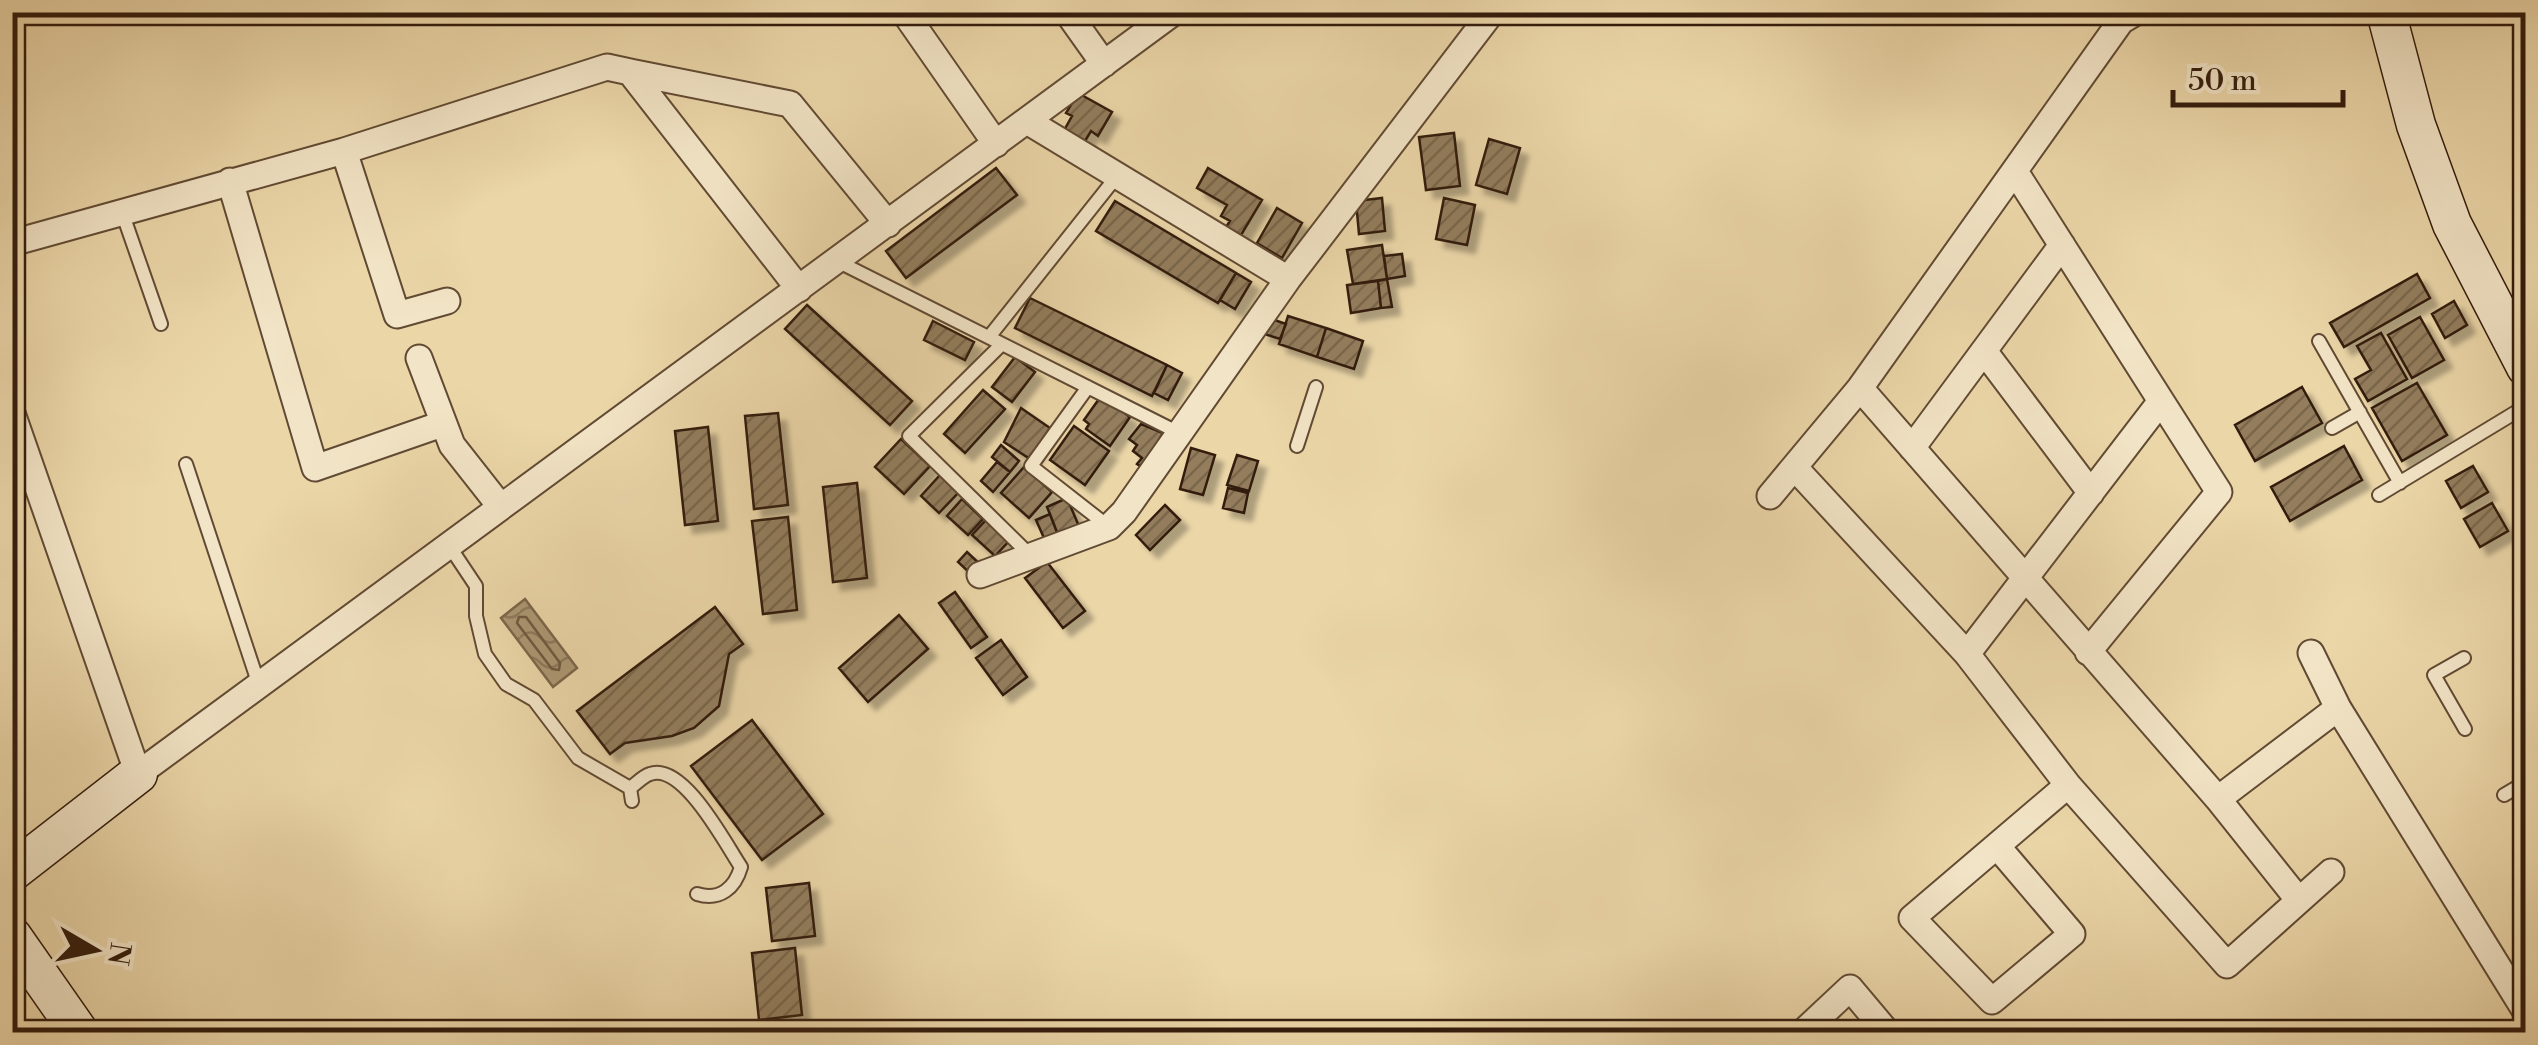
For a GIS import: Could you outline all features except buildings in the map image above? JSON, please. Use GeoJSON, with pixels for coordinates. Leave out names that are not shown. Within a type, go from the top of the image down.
{"type":"FeatureCollection","features":[{"type":"Feature","properties":{"kind":"street"},"geometry":{"type":"LineString","coordinates":[[904,12],[996,144]]}},
{"type":"Feature","properties":{"kind":"street"},"geometry":{"type":"LineString","coordinates":[[1067,12],[1104,64]]}},
{"type":"Feature","properties":{"kind":"street"},"geometry":{"type":"LineString","coordinates":[[12,872],[448,544],[1174,12]]}},
{"type":"Feature","properties":{"kind":"street"},"geometry":{"type":"LineString","coordinates":[[980,576],[1109,527],[1181,434],[1288,279],[1492,12]]}},
{"type":"Feature","properties":{"kind":"street"},"geometry":{"type":"LineString","coordinates":[[1770,496],[1860,388],[2016,173],[2120,20],[2136,12]]}},
{"type":"Feature","properties":{"kind":"street"},"geometry":{"type":"LineString","coordinates":[[2386,12],[2416,125],[2452,224],[2526,367]]}},
{"type":"Feature","properties":{"kind":"street"},"geometry":{"type":"LineString","coordinates":[[12,243],[344,151],[608,68],[790,104],[888,224]]}},
{"type":"Feature","properties":{"kind":"street"},"geometry":{"type":"LineString","coordinates":[[630,72],[799,289]]}},
{"type":"Feature","properties":{"kind":"street"},"geometry":{"type":"LineString","coordinates":[[1027,121],[1288,279]]}},
{"type":"Feature","properties":{"kind":"street"},"geometry":{"type":"LineString","coordinates":[[344,151],[398,315],[447,301]]}},
{"type":"Feature","properties":{"kind":"street"},"geometry":{"type":"LineString","coordinates":[[2016,173],[2218,492],[2088,652]]}},
{"type":"Feature","properties":{"kind":"street"},"geometry":{"type":"LineString","coordinates":[[230,181],[315,468],[442,424]]}},
{"type":"Feature","properties":{"kind":"street"},"geometry":{"type":"LineString","coordinates":[[1912,448],[2062,245]]}},
{"type":"Feature","properties":{"kind":"street"},"geometry":{"type":"LineString","coordinates":[[1984,351],[2092,493]]}},
{"type":"Feature","properties":{"kind":"street"},"geometry":{"type":"LineString","coordinates":[[419,358],[452,445],[500,506]]}},
{"type":"Feature","properties":{"kind":"street"},"geometry":{"type":"LineString","coordinates":[[1860,388],[2218,799],[2297,898]]}},
{"type":"Feature","properties":{"kind":"street"},"geometry":{"type":"LineString","coordinates":[[1967,654],[2161,401]]}},
{"type":"Feature","properties":{"kind":"street"},"geometry":{"type":"LineString","coordinates":[[13,417],[138,774]]}},
{"type":"Feature","properties":{"kind":"street"},"geometry":{"type":"LineString","coordinates":[[1796,468],[1967,654],[2068,785],[2227,965],[2297,898],[2331,872]]}},
{"type":"Feature","properties":{"kind":"street"},"geometry":{"type":"LineString","coordinates":[[2311,653],[2338,708],[2526,1012]]}},
{"type":"Feature","properties":{"kind":"street"},"geometry":{"type":"LineString","coordinates":[[2218,799],[2338,708]]}},
{"type":"Feature","properties":{"kind":"street"},"geometry":{"type":"LineString","coordinates":[[1997,846],[2072,934],[1992,1001],[1912,918],[2068,785]]}},
{"type":"Feature","properties":{"kind":"street"},"geometry":{"type":"LineString","coordinates":[[12,936],[62,1027]]}},
{"type":"Feature","properties":{"kind":"street"},"geometry":{"type":"LineString","coordinates":[[1803,1032],[1850,988],[1887,1032]]}},
{"type":"Feature","properties":{"kind":"lane"},"geometry":{"type":"LineString","coordinates":[[1034,558],[910,436],[996,341],[1117,176]]}},
{"type":"Feature","properties":{"kind":"lane"},"geometry":{"type":"LineString","coordinates":[[122,212],[161,324]]}},
{"type":"Feature","properties":{"kind":"lane"},"geometry":{"type":"LineString","coordinates":[[838,261],[1181,434]]}},
{"type":"Feature","properties":{"kind":"lane"},"geometry":{"type":"LineString","coordinates":[[2319,341],[2400,483]]}},
{"type":"Feature","properties":{"kind":"lane"},"geometry":{"type":"LineString","coordinates":[[1088,387],[1031,466],[1109,527]]}},
{"type":"Feature","properties":{"kind":"lane"},"geometry":{"type":"LineString","coordinates":[[1296,446],[1316,387]]}},
{"type":"Feature","properties":{"kind":"lane"},"geometry":{"type":"LineString","coordinates":[[2379,495],[2526,406]]}},
{"type":"Feature","properties":{"kind":"lane"},"geometry":{"type":"LineString","coordinates":[[2332,428],[2360,412]]}},
{"type":"Feature","properties":{"kind":"lane"},"geometry":{"type":"LineString","coordinates":[[186,464],[259,685]]}},
{"type":"Feature","properties":{"kind":"lane"},"geometry":{"type":"LineString","coordinates":[[448,544],[476,586],[476,616],[486,654],[506,684],[534,700],[578,758],[631,795],[650,774],[669,774],[684,784],[742,867],[736,883],[726,892],[709,898],[697,894]]}},
{"type":"Feature","properties":{"kind":"lane"},"geometry":{"type":"LineString","coordinates":[[2464,658],[2434,675],[2465,729]]}},
{"type":"Feature","properties":{"kind":"lane"},"geometry":{"type":"LineString","coordinates":[[2504,795],[2526,782]]}},
{"type":"Feature","properties":{"kind":"water"},"geometry":{"type":"Polygon","coordinates":[[[525,599],[577,668],[553,687],[501,618],[525,599]]]}}]}
